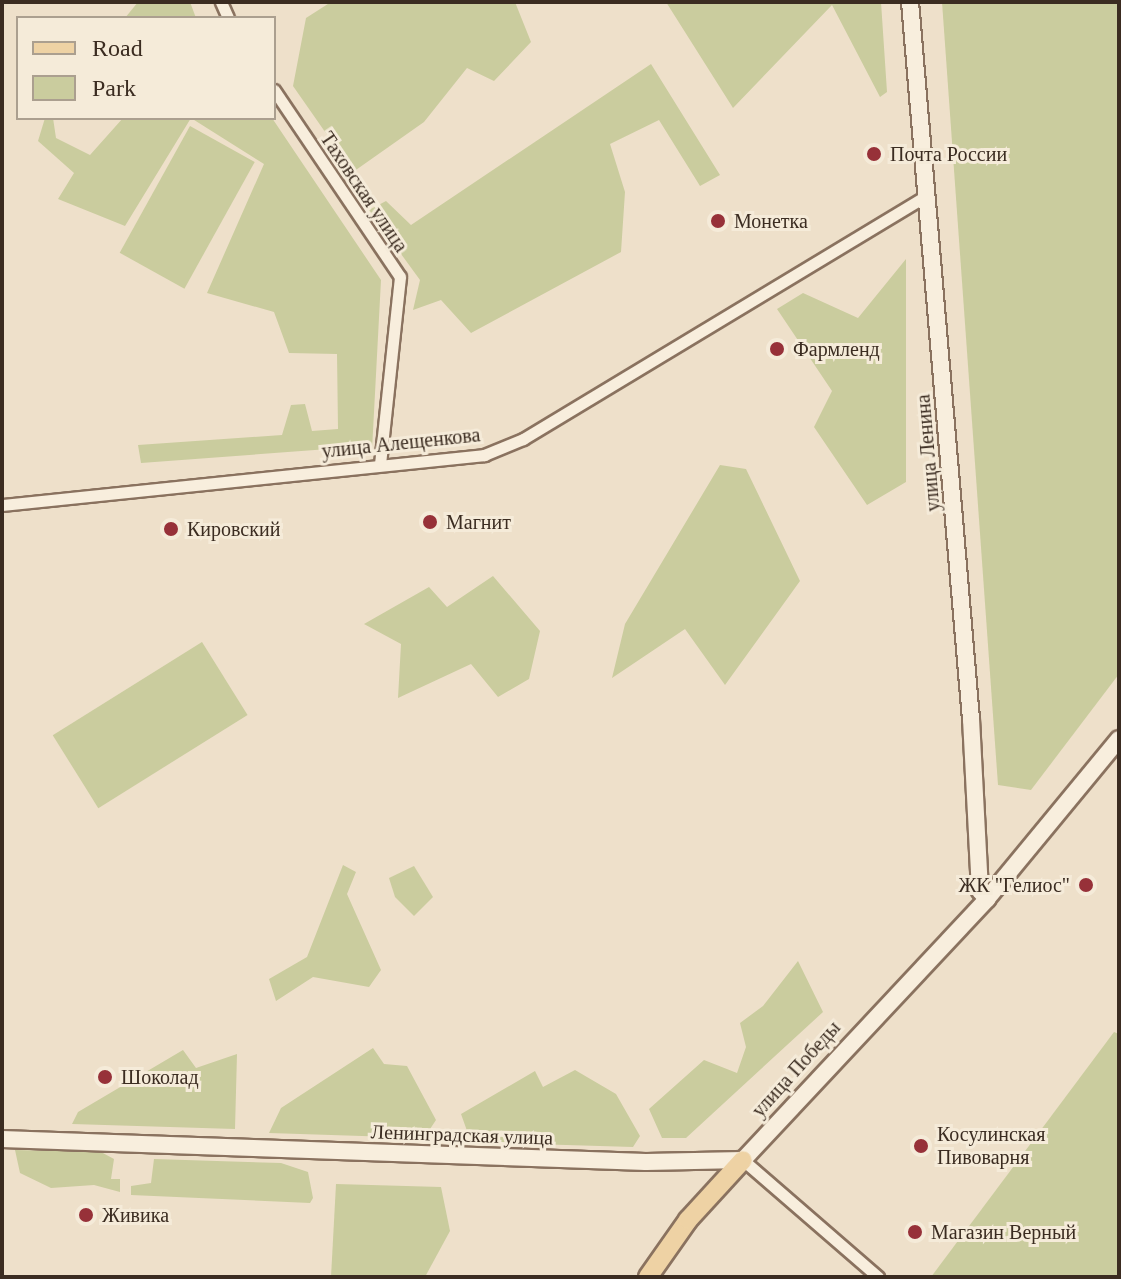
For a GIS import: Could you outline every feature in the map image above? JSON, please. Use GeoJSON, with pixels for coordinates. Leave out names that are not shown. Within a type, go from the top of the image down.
{"type":"FeatureCollection","features":[{"type":"Feature","properties":{"kind":"main road","name":"улица Ленина"},"geometry":{"type":"LineString","coordinates":[[910,2],[980,891],[987,899]]}},
{"type":"Feature","properties":{"kind":"main road","name":"улица Победы"},"geometry":{"type":"LineString","coordinates":[[648,1277],[688,1220],[987,899],[1119,739]]}},
{"type":"Feature","properties":{"kind":"main road","name":"Ленинградская улица"},"geometry":{"type":"LineString","coordinates":[[2,1139],[646,1162],[743,1160]]}},
{"type":"Feature","properties":{"kind":"street","name":"Таховская улица"},"geometry":{"type":"LineString","coordinates":[[276,93],[400,277],[380,464]]}},
{"type":"Feature","properties":{"kind":"street","name":"улица Алещенкова"},"geometry":{"type":"LineString","coordinates":[[2,505],[484,455],[523,439],[927,195]]}},
{"type":"Feature","properties":{"kind":"street"},"geometry":{"type":"LineString","coordinates":[[743,1160],[878,1277]]}},
{"type":"Feature","properties":{"kind":"green space"},"geometry":{"type":"Polygon","coordinates":[[[138,2],[190,2],[195,16],[127,16],[138,2]]]}},
{"type":"Feature","properties":{"kind":"green space"},"geometry":{"type":"Polygon","coordinates":[[[331,2],[515,2],[531,42],[494,81],[467,68],[424,122],[353,172],[293,86],[306,18],[331,2]]]}},
{"type":"Feature","properties":{"kind":"green space"},"geometry":{"type":"Polygon","coordinates":[[[666,2],[881,2],[887,92],[880,97],[832,5],[733,108],[666,2]]]}},
{"type":"Feature","properties":{"kind":"green space"},"geometry":{"type":"Polygon","coordinates":[[[942,2],[1119,2],[1119,674],[1031,790],[998,785],[942,2]]]}},
{"type":"Feature","properties":{"kind":"green space"},"geometry":{"type":"Polygon","coordinates":[[[651,64],[720,175],[700,186],[659,120],[610,144],[625,192],[621,252],[471,333],[441,300],[413,310],[420,280],[369,210],[386,201],[411,225],[651,64]]]}},
{"type":"Feature","properties":{"kind":"green space"},"geometry":{"type":"Polygon","coordinates":[[[44,120],[53,120],[56,138],[90,155],[121,120],[190,120],[125,226],[58,199],[74,173],[38,141],[44,120]]]}},
{"type":"Feature","properties":{"kind":"green space"},"geometry":{"type":"Polygon","coordinates":[[[194,120],[273,120],[381,280],[372,450],[369,446],[141,463],[138,445],[282,435],[291,405],[305,404],[312,431],[338,429],[337,354],[289,353],[274,312],[207,293],[264,164],[194,120]]]}},
{"type":"Feature","properties":{"kind":"green space"},"geometry":{"type":"Polygon","coordinates":[[[190,126],[255,162],[184,289],[120,253],[190,126]]]}},
{"type":"Feature","properties":{"kind":"green space"},"geometry":{"type":"Polygon","coordinates":[[[906,259],[906,482],[867,505],[814,427],[832,391],[777,309],[803,293],[858,318],[906,259]]]}},
{"type":"Feature","properties":{"kind":"green space"},"geometry":{"type":"Polygon","coordinates":[[[720,465],[746,469],[800,581],[725,685],[685,629],[612,678],[625,624],[720,465]]]}},
{"type":"Feature","properties":{"kind":"green space"},"geometry":{"type":"Polygon","coordinates":[[[493,576],[540,631],[529,679],[498,697],[471,664],[398,698],[401,644],[364,624],[429,587],[447,607],[493,576]]]}},
{"type":"Feature","properties":{"kind":"green space"},"geometry":{"type":"Polygon","coordinates":[[[202,642],[248,715],[98,808],[53,735],[202,642]]]}},
{"type":"Feature","properties":{"kind":"green space"},"geometry":{"type":"Polygon","coordinates":[[[343,865],[356,872],[347,894],[381,970],[369,987],[313,977],[276,1001],[269,979],[307,957],[343,865]]]}},
{"type":"Feature","properties":{"kind":"green space"},"geometry":{"type":"Polygon","coordinates":[[[414,866],[433,897],[414,916],[395,897],[389,878],[414,866]]]}},
{"type":"Feature","properties":{"kind":"green space"},"geometry":{"type":"Polygon","coordinates":[[[798,961],[823,1012],[686,1138],[662,1138],[649,1109],[704,1060],[737,1073],[746,1047],[740,1023],[763,1006],[798,961]]]}},
{"type":"Feature","properties":{"kind":"green space"},"geometry":{"type":"Polygon","coordinates":[[[1114,1032],[1119,1034],[1119,1277],[931,1277],[1114,1032]]]}},
{"type":"Feature","properties":{"kind":"green space"},"geometry":{"type":"Polygon","coordinates":[[[373,1048],[384,1064],[407,1066],[436,1120],[424,1138],[269,1133],[281,1108],[373,1048]]]}},
{"type":"Feature","properties":{"kind":"green space"},"geometry":{"type":"Polygon","coordinates":[[[183,1050],[196,1068],[237,1054],[235,1129],[72,1124],[78,1112],[183,1050]]]}},
{"type":"Feature","properties":{"kind":"green space"},"geometry":{"type":"Polygon","coordinates":[[[575,1070],[616,1094],[640,1136],[633,1147],[471,1142],[461,1114],[535,1071],[543,1087],[575,1070]]]}},
{"type":"Feature","properties":{"kind":"green space"},"geometry":{"type":"Polygon","coordinates":[[[15,1150],[101,1152],[114,1159],[111,1179],[120,1179],[120,1192],[94,1185],[51,1188],[20,1173],[15,1150]]]}},
{"type":"Feature","properties":{"kind":"green space"},"geometry":{"type":"Polygon","coordinates":[[[154,1159],[281,1163],[308,1172],[313,1198],[310,1203],[131,1195],[131,1186],[151,1183],[154,1159]]]}},
{"type":"Feature","properties":{"kind":"green space"},"geometry":{"type":"Polygon","coordinates":[[[336,1184],[441,1187],[450,1231],[425,1277],[331,1277],[336,1184]]]}},
{"type":"Feature","properties":{"kind":"place","name":"Почта России"},"geometry":{"type":"Point","coordinates":[874,154]}},
{"type":"Feature","properties":{"kind":"place","name":"Монетка"},"geometry":{"type":"Point","coordinates":[718,221]}},
{"type":"Feature","properties":{"kind":"place","name":"Фармленд"},"geometry":{"type":"Point","coordinates":[777,349]}},
{"type":"Feature","properties":{"kind":"place","name":"Магнит"},"geometry":{"type":"Point","coordinates":[430,522]}},
{"type":"Feature","properties":{"kind":"place","name":"Кировский"},"geometry":{"type":"Point","coordinates":[171,529]}},
{"type":"Feature","properties":{"kind":"place","name":"ЖК \"Гелиос\""},"geometry":{"type":"Point","coordinates":[1086,885]}},
{"type":"Feature","properties":{"kind":"place","name":"Шоколад"},"geometry":{"type":"Point","coordinates":[105,1077]}},
{"type":"Feature","properties":{"kind":"place","name":"Косулинская Пивоварня"},"geometry":{"type":"Point","coordinates":[921,1146]}},
{"type":"Feature","properties":{"kind":"place","name":"Живика"},"geometry":{"type":"Point","coordinates":[86,1215]}},
{"type":"Feature","properties":{"kind":"place","name":"Магазин Верный"},"geometry":{"type":"Point","coordinates":[915,1232]}}]}
